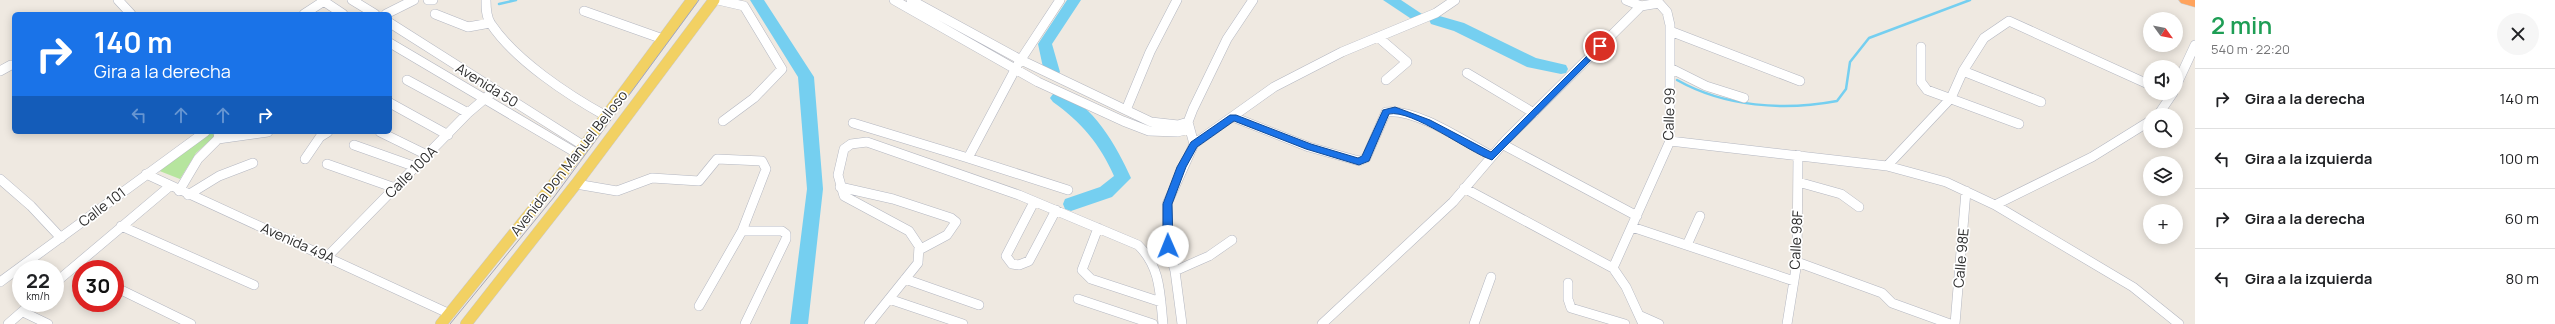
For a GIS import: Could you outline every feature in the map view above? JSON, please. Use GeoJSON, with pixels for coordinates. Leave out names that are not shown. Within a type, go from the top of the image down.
{"type":"FeatureCollection","features":[{"type":"Feature","properties":{"kind":"highway"},"geometry":{"type":"LineString","coordinates":[[2185,0],[2195,3]]}},
{"type":"Feature","properties":{"kind":"main road","name":"Avenida Don Manuel Belloso"},"geometry":{"type":"LineString","coordinates":[[441,324],[581,150],[692,0]]}},
{"type":"Feature","properties":{"kind":"main road","name":"Avenida Don Manuel Belloso"},"geometry":{"type":"LineString","coordinates":[[466,324],[576,184],[714,0]]}},
{"type":"Feature","properties":{"kind":"street"},"geometry":{"type":"LineString","coordinates":[[118,0],[128,12]]}},
{"type":"Feature","properties":{"kind":"street"},"geometry":{"type":"LineString","coordinates":[[307,12],[323,0],[340,12]]}},
{"type":"Feature","properties":{"kind":"street"},"geometry":{"type":"LineString","coordinates":[[352,0],[372,12]]}},
{"type":"Feature","properties":{"kind":"street"},"geometry":{"type":"LineString","coordinates":[[390,12],[414,0]]}},
{"type":"Feature","properties":{"kind":"street"},"geometry":{"type":"LineString","coordinates":[[428,0],[433,0]]}},
{"type":"Feature","properties":{"kind":"street"},"geometry":{"type":"LineString","coordinates":[[486,0],[490,23],[508,44],[586,106],[606,116]]}},
{"type":"Feature","properties":{"kind":"street"},"geometry":{"type":"LineString","coordinates":[[718,0],[744,6],[782,69],[754,98],[723,121]]}},
{"type":"Feature","properties":{"kind":"street"},"geometry":{"type":"LineString","coordinates":[[894,0],[1015,70],[1087,105],[1149,131],[1177,132],[1189,125],[1227,40],[1253,0]]}},
{"type":"Feature","properties":{"kind":"street"},"geometry":{"type":"LineString","coordinates":[[911,0],[1021,60],[1151,122],[1189,125]]}},
{"type":"Feature","properties":{"kind":"street"},"geometry":{"type":"LineString","coordinates":[[968,158],[1015,70],[1060,0]]}},
{"type":"Feature","properties":{"kind":"street"},"geometry":{"type":"LineString","coordinates":[[1126,110],[1150,52],[1177,0]]}},
{"type":"Feature","properties":{"kind":"street"},"geometry":{"type":"LineString","coordinates":[[1182,324],[1175,271],[1168,246],[1167,204],[1182,167],[1194,144],[1274,87],[1342,52],[1436,13],[1455,0]]}},
{"type":"Feature","properties":{"kind":"street"},"geometry":{"type":"LineString","coordinates":[[1626,0],[1641,6]]}},
{"type":"Feature","properties":{"kind":"street"},"geometry":{"type":"LineString","coordinates":[[1322,324],[1453,202],[1502,144],[1641,6],[1659,2]]}},
{"type":"Feature","properties":{"kind":"street","name":"Calle 99"},"geometry":{"type":"LineString","coordinates":[[1614,268],[1670,141],[1670,31],[1667,12],[1659,2]]}},
{"type":"Feature","properties":{"kind":"street"},"geometry":{"type":"LineString","coordinates":[[584,10],[663,39]]}},
{"type":"Feature","properties":{"kind":"street"},"geometry":{"type":"LineString","coordinates":[[435,14],[463,27],[474,28],[490,23]]}},
{"type":"Feature","properties":{"kind":"street"},"geometry":{"type":"LineString","coordinates":[[1887,166],[1951,98],[1963,70],[1984,38],[2009,21],[2143,82]]}},
{"type":"Feature","properties":{"kind":"street","name":"Avenida 50"},"geometry":{"type":"LineString","coordinates":[[392,24],[495,90],[581,150]]}},
{"type":"Feature","properties":{"kind":"street"},"geometry":{"type":"LineString","coordinates":[[1670,31],[1800,81]]}},
{"type":"Feature","properties":{"kind":"street"},"geometry":{"type":"LineString","coordinates":[[1378,37],[1407,62],[1386,80]]}},
{"type":"Feature","properties":{"kind":"street","name":"Avenida 50"},"geometry":{"type":"LineString","coordinates":[[392,43],[581,150]]}},
{"type":"Feature","properties":{"kind":"street"},"geometry":{"type":"LineString","coordinates":[[2183,71],[2195,45]]}},
{"type":"Feature","properties":{"kind":"street"},"geometry":{"type":"LineString","coordinates":[[1921,48],[1921,82],[1923,87],[2019,124]]}},
{"type":"Feature","properties":{"kind":"street"},"geometry":{"type":"LineString","coordinates":[[0,71],[10,65]]}},
{"type":"Feature","properties":{"kind":"street"},"geometry":{"type":"LineString","coordinates":[[1670,68],[1703,87],[1716,92],[1744,98]]}},
{"type":"Feature","properties":{"kind":"street"},"geometry":{"type":"LineString","coordinates":[[1963,70],[2042,102]]}},
{"type":"Feature","properties":{"kind":"street"},"geometry":{"type":"LineString","coordinates":[[1467,73],[1534,113]]}},
{"type":"Feature","properties":{"kind":"street"},"geometry":{"type":"LineString","coordinates":[[407,80],[468,113]]}},
{"type":"Feature","properties":{"kind":"street","name":"Calle 100A"},"geometry":{"type":"LineString","coordinates":[[328,256],[468,113],[495,90]]}},
{"type":"Feature","properties":{"kind":"street"},"geometry":{"type":"LineString","coordinates":[[392,104],[448,135]]}},
{"type":"Feature","properties":{"kind":"street"},"geometry":{"type":"LineString","coordinates":[[1233,117],[1309,147],[1359,161],[1366,158],[1386,112],[1395,110],[1427,122],[1492,156]]}},
{"type":"Feature","properties":{"kind":"street"},"geometry":{"type":"LineString","coordinates":[[853,123],[1068,190]]}},
{"type":"Feature","properties":{"kind":"street"},"geometry":{"type":"LineString","coordinates":[[1189,125],[1194,144]]}},
{"type":"Feature","properties":{"kind":"street"},"geometry":{"type":"LineString","coordinates":[[1995,205],[2092,157],[2143,125]]}},
{"type":"Feature","properties":{"kind":"street","name":"Calle 101"},"geometry":{"type":"LineString","coordinates":[[0,282],[202,134]]}},
{"type":"Feature","properties":{"kind":"street"},"geometry":{"type":"LineString","coordinates":[[184,193],[198,159],[218,136],[243,134]]}},
{"type":"Feature","properties":{"kind":"street"},"geometry":{"type":"LineString","coordinates":[[305,159],[320,137],[325,134]]}},
{"type":"Feature","properties":{"kind":"street"},"geometry":{"type":"LineString","coordinates":[[384,134],[427,155]]}},
{"type":"Feature","properties":{"kind":"street"},"geometry":{"type":"LineString","coordinates":[[1670,141],[1887,166],[1946,182],[1995,205],[2133,287],[2179,324]]}},
{"type":"Feature","properties":{"kind":"street"},"geometry":{"type":"LineString","coordinates":[[869,324],[918,262],[919,250],[914,236],[909,231],[858,205],[844,196],[840,187],[838,175],[844,149],[857,142],[868,142],[1056,210],[1138,245],[1149,253],[1156,265],[1163,324]]}},
{"type":"Feature","properties":{"kind":"street"},"geometry":{"type":"LineString","coordinates":[[1502,144],[1637,216]]}},
{"type":"Feature","properties":{"kind":"street"},"geometry":{"type":"LineString","coordinates":[[354,145],[416,167]]}},
{"type":"Feature","properties":{"kind":"street","name":"Calle 98F"},"geometry":{"type":"LineString","coordinates":[[1787,324],[1797,262],[1798,155]]}},
{"type":"Feature","properties":{"kind":"street"},"geometry":{"type":"LineString","coordinates":[[576,184],[617,191],[652,178],[699,181],[717,159],[762,161],[766,169],[761,186],[742,231],[699,306]]}},
{"type":"Feature","properties":{"kind":"street"},"geometry":{"type":"LineString","coordinates":[[184,193],[238,167],[253,163]]}},
{"type":"Feature","properties":{"kind":"street"},"geometry":{"type":"LineString","coordinates":[[328,164],[395,188]]}},
{"type":"Feature","properties":{"kind":"street","name":"Avenida 49A"},"geometry":{"type":"LineString","coordinates":[[146,174],[184,193],[328,256],[450,314]]}},
{"type":"Feature","properties":{"kind":"street"},"geometry":{"type":"LineString","coordinates":[[0,179],[31,206],[61,238]]}},
{"type":"Feature","properties":{"kind":"street"},"geometry":{"type":"LineString","coordinates":[[1798,182],[1841,194],[1859,207]]}},
{"type":"Feature","properties":{"kind":"street"},"geometry":{"type":"LineString","coordinates":[[87,260],[121,226],[170,186]]}},
{"type":"Feature","properties":{"kind":"street"},"geometry":{"type":"LineString","coordinates":[[840,187],[893,198],[952,218],[956,222],[955,226],[947,235],[919,250]]}},
{"type":"Feature","properties":{"kind":"street"},"geometry":{"type":"LineString","coordinates":[[1464,188],[1614,268],[1642,320],[1659,324]]}},
{"type":"Feature","properties":{"kind":"street","name":"Calle 98E"},"geometry":{"type":"LineString","coordinates":[[1955,324],[1966,191]]}},
{"type":"Feature","properties":{"kind":"street"},"geometry":{"type":"LineString","coordinates":[[1034,202],[1006,256],[1007,261],[1012,264],[1022,265],[1029,261],[1056,210]]}},
{"type":"Feature","properties":{"kind":"street"},"geometry":{"type":"LineString","coordinates":[[1687,246],[1700,216]]}},
{"type":"Feature","properties":{"kind":"street"},"geometry":{"type":"LineString","coordinates":[[121,226],[254,285]]}},
{"type":"Feature","properties":{"kind":"street"},"geometry":{"type":"LineString","coordinates":[[1632,227],[1794,281]]}},
{"type":"Feature","properties":{"kind":"street"},"geometry":{"type":"LineString","coordinates":[[1098,228],[1084,260],[1082,270],[1086,275],[1091,279],[1160,302]]}},
{"type":"Feature","properties":{"kind":"street"},"geometry":{"type":"LineString","coordinates":[[742,231],[782,231],[786,234],[786,239],[745,324]]}},
{"type":"Feature","properties":{"kind":"street"},"geometry":{"type":"LineString","coordinates":[[1175,271],[1209,256],[1232,240]]}},
{"type":"Feature","properties":{"kind":"street"},"geometry":{"type":"LineString","coordinates":[[1797,262],[1882,293],[1892,303],[1950,324]]}},
{"type":"Feature","properties":{"kind":"street"},"geometry":{"type":"LineString","coordinates":[[1474,324],[1491,277]]}},
{"type":"Feature","properties":{"kind":"street"},"geometry":{"type":"LineString","coordinates":[[904,279],[979,305]]}},
{"type":"Feature","properties":{"kind":"street"},"geometry":{"type":"LineString","coordinates":[[1568,284],[1568,299],[1572,308],[1624,324]]}},
{"type":"Feature","properties":{"kind":"street"},"geometry":{"type":"LineString","coordinates":[[124,291],[191,324]]}},
{"type":"Feature","properties":{"kind":"street"},"geometry":{"type":"LineString","coordinates":[[888,299],[963,324]]}},
{"type":"Feature","properties":{"kind":"street"},"geometry":{"type":"LineString","coordinates":[[1078,299],[1153,324]]}},
{"type":"Feature","properties":{"kind":"street"},"geometry":{"type":"LineString","coordinates":[[8,324],[23,312],[48,324]]}},
{"type":"Feature","properties":{"kind":"green space"},"geometry":{"type":"Polygon","coordinates":[[[208,134],[213,134],[215,136],[196,153],[180,179],[157,170],[208,134]]]}},
{"type":"Feature","properties":{"kind":"waterway"},"geometry":{"type":"LineString","coordinates":[[499,4],[516,0]]}},
{"type":"Feature","properties":{"kind":"waterway"},"geometry":{"type":"LineString","coordinates":[[757,0],[806,77],[815,189],[799,324]]}},
{"type":"Feature","properties":{"kind":"waterway"},"geometry":{"type":"LineString","coordinates":[[1052,72],[1045,44],[1074,0]]}},
{"type":"Feature","properties":{"kind":"waterway"},"geometry":{"type":"LineString","coordinates":[[1390,0],[1415,14]]}},
{"type":"Feature","properties":{"kind":"waterway"},"geometry":{"type":"LineString","coordinates":[[1677,80],[1695,89],[1715,96],[1755,104],[1796,106],[1837,101],[1846,89],[1850,62],[1869,38],[1970,0]]}},
{"type":"Feature","properties":{"kind":"waterway"},"geometry":{"type":"LineString","coordinates":[[1436,20],[1459,27],[1532,63],[1561,69]]}},
{"type":"Feature","properties":{"kind":"waterway"},"geometry":{"type":"LineString","coordinates":[[1058,98],[1081,115],[1097,132],[1111,152],[1123,178],[1106,192],[1071,204]]}},
{"type":"Feature","properties":{"kind":"tram line"},"geometry":{"type":"LineString","coordinates":[[450,324],[554,197],[699,0]]}},
{"type":"Feature","properties":{"kind":"route"},"geometry":{"type":"LineString","coordinates":[[1168,246],[1167,204],[1182,167],[1194,144],[1233,117],[1309,147],[1359,161],[1366,158],[1386,112],[1395,110],[1427,122],[1492,156],[1506,140],[1600,46]]}}]}
